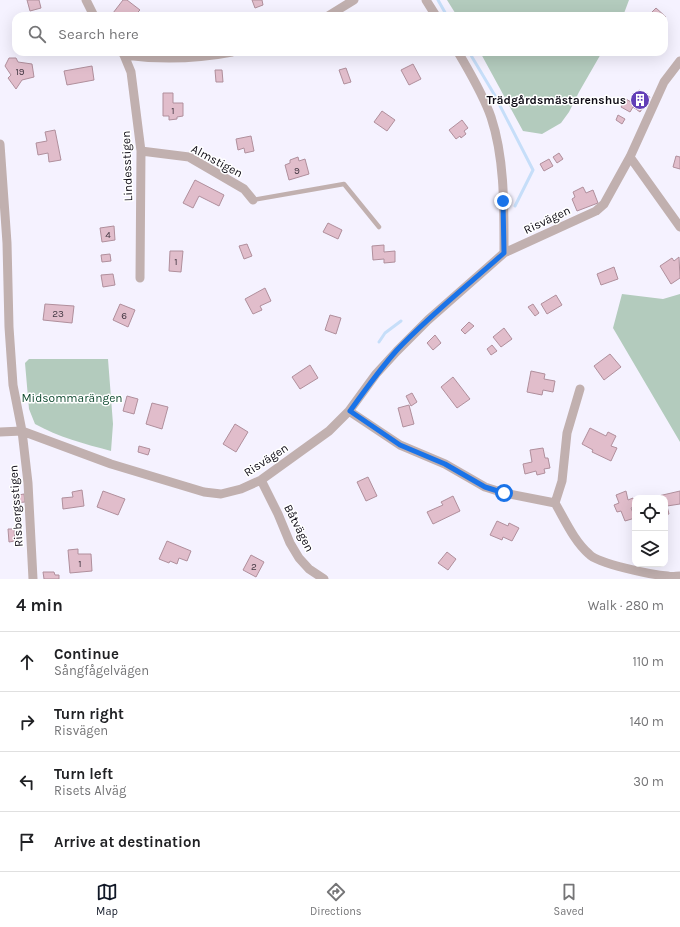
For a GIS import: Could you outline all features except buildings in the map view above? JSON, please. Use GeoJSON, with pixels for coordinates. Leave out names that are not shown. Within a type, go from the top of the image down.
{"type":"FeatureCollection","features":[{"type":"Feature","properties":{"kind":"street"},"geometry":{"type":"LineString","coordinates":[[86,0],[92,12]]}},
{"type":"Feature","properties":{"kind":"street"},"geometry":{"type":"LineString","coordinates":[[334,12],[354,0]]}},
{"type":"Feature","properties":{"kind":"street"},"geometry":{"type":"LineString","coordinates":[[426,0],[434,12]]}},
{"type":"Feature","properties":{"kind":"street","name":"Lindesstigen"},"geometry":{"type":"LineString","coordinates":[[124,56],[130,72],[141,151],[140,278]]}},
{"type":"Feature","properties":{"kind":"street"},"geometry":{"type":"LineString","coordinates":[[141,56],[153,58],[205,56]]}},
{"type":"Feature","properties":{"kind":"street"},"geometry":{"type":"LineString","coordinates":[[460,56],[485,103],[496,136],[500,155],[504,253]]}},
{"type":"Feature","properties":{"kind":"street","name":"Risvägen"},"geometry":{"type":"LineString","coordinates":[[22,431],[111,464],[204,492],[221,494],[241,489],[261,480],[329,431],[350,411],[376,374],[397,351],[428,320],[504,253],[596,211],[604,204],[630,157],[664,82],[680,61]]}},
{"type":"Feature","properties":{"kind":"street"},"geometry":{"type":"LineString","coordinates":[[0,144],[7,243],[9,327],[13,385],[22,431],[0,432]]}},
{"type":"Feature","properties":{"kind":"street","name":"Almstigen"},"geometry":{"type":"LineString","coordinates":[[141,151],[189,157],[244,189],[253,200]]}},
{"type":"Feature","properties":{"kind":"street"},"geometry":{"type":"LineString","coordinates":[[630,157],[680,227]]}},
{"type":"Feature","properties":{"kind":"street"},"geometry":{"type":"LineString","coordinates":[[580,389],[567,433],[562,481],[555,503],[574,536],[592,557],[618,566],[668,576],[680,576]]}},
{"type":"Feature","properties":{"kind":"street"},"geometry":{"type":"LineString","coordinates":[[350,411],[400,445],[445,464],[485,487],[504,493],[555,503]]}},
{"type":"Feature","properties":{"kind":"street","name":"Risbergsstigen"},"geometry":{"type":"LineString","coordinates":[[22,431],[28,483],[33,579]]}},
{"type":"Feature","properties":{"kind":"street","name":"Båtvägen"},"geometry":{"type":"LineString","coordinates":[[261,480],[278,514],[290,543],[299,558],[309,569],[324,579]]}},
{"type":"Feature","properties":{"kind":"lane"},"geometry":{"type":"LineString","coordinates":[[253,200],[344,184],[379,227]]}},
{"type":"Feature","properties":{"kind":"green space"},"geometry":{"type":"Polygon","coordinates":[[[447,0],[629,0],[624,12],[454,12],[447,0]]]}},
{"type":"Feature","properties":{"kind":"green space"},"geometry":{"type":"Polygon","coordinates":[[[482,56],[600,56],[569,112],[561,123],[542,134],[523,131],[482,56]]]}},
{"type":"Feature","properties":{"kind":"green space"},"geometry":{"type":"Polygon","coordinates":[[[622,294],[663,299],[680,294],[680,442],[613,328],[622,294]]]}},
{"type":"Feature","properties":{"kind":"green space","name":"Midsommarängen"},"geometry":{"type":"Polygon","coordinates":[[[29,359],[108,359],[113,424],[111,451],[62,436],[35,424],[29,409],[25,363],[29,359]]]}},
{"type":"Feature","properties":{"kind":"waterway"},"geometry":{"type":"LineString","coordinates":[[438,0],[445,12]]}},
{"type":"Feature","properties":{"kind":"waterway"},"geometry":{"type":"LineString","coordinates":[[471,56],[494,94],[533,170],[515,206]]}},
{"type":"Feature","properties":{"kind":"waterway"},"geometry":{"type":"LineString","coordinates":[[379,342],[385,333],[401,321]]}},
{"type":"Feature","properties":{"kind":"place","name":"Trädgårdsmästarenshus"},"geometry":{"type":"Point","coordinates":[640,100]}},
{"type":"Feature","properties":{"kind":"route"},"geometry":{"type":"LineString","coordinates":[[503,201],[504,253],[428,320],[397,351],[376,374],[350,411],[400,445],[445,464],[485,487],[504,493]]}}]}
